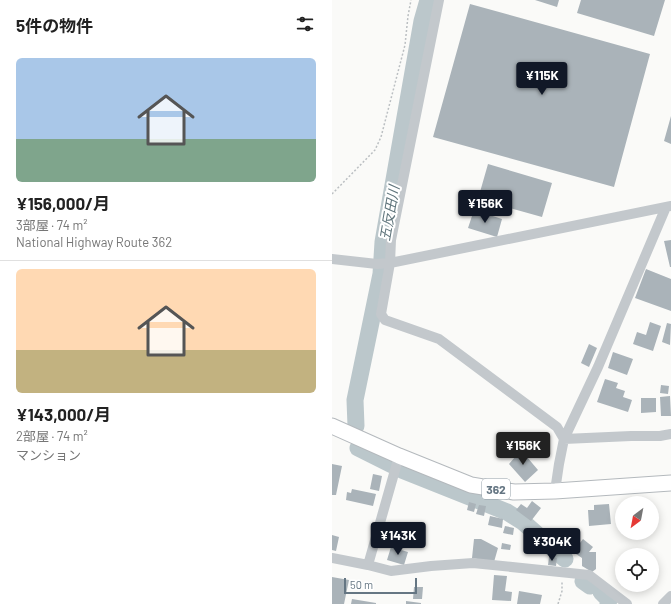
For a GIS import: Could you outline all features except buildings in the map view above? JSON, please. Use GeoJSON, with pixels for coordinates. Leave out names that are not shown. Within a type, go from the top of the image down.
{"type":"FeatureCollection","features":[{"type":"Feature","properties":{"kind":"highway","name":"362"},"geometry":{"type":"LineString","coordinates":[[332,426],[399,456],[471,485],[514,492],[555,491],[671,483]]}},
{"type":"Feature","properties":{"kind":"street"},"geometry":{"type":"LineString","coordinates":[[439,0],[391,240],[390,263],[380,314],[385,320],[439,339],[557,427],[564,439]]}},
{"type":"Feature","properties":{"kind":"street"},"geometry":{"type":"LineString","coordinates":[[332,259],[377,264],[390,263],[668,206]]}},
{"type":"Feature","properties":{"kind":"street"},"geometry":{"type":"LineString","coordinates":[[555,491],[564,439],[598,367],[668,206]]}},
{"type":"Feature","properties":{"kind":"street"},"geometry":{"type":"LineString","coordinates":[[564,439],[660,436],[671,434]]}},
{"type":"Feature","properties":{"kind":"street"},"geometry":{"type":"LineString","coordinates":[[368,565],[399,456]]}},
{"type":"Feature","properties":{"kind":"street"},"geometry":{"type":"LineString","coordinates":[[332,558],[391,571],[473,563],[589,575],[627,604]]}},
{"type":"Feature","properties":{"kind":"street"},"geometry":{"type":"LineString","coordinates":[[662,604],[671,596]]}},
{"type":"Feature","properties":{"kind":"path"},"geometry":{"type":"LineString","coordinates":[[332,194],[375,150],[381,137],[405,45],[408,16],[412,0]]}},
{"type":"Feature","properties":{"kind":"path"},"geometry":{"type":"LineString","coordinates":[[558,604],[562,590],[562,572]]}},
{"type":"Feature","properties":{"kind":"waterway","name":"五反田川"},"geometry":{"type":"LineString","coordinates":[[356,426],[355,400],[381,274],[383,242],[422,21],[428,0]]}},
{"type":"Feature","properties":{"kind":"waterway","name":"五反田川"},"geometry":{"type":"LineString","coordinates":[[358,448],[392,465]]}},
{"type":"Feature","properties":{"kind":"waterway","name":"五反田川"},"geometry":{"type":"LineString","coordinates":[[402,470],[507,512],[523,522],[565,559]]}},
{"type":"Feature","properties":{"kind":"waterway","name":"五反田川"},"geometry":{"type":"LineString","coordinates":[[583,581],[590,586]]}},
{"type":"Feature","properties":{"kind":"waterway","name":"五反田川"},"geometry":{"type":"LineString","coordinates":[[601,592],[609,600],[608,604]]}}]}
